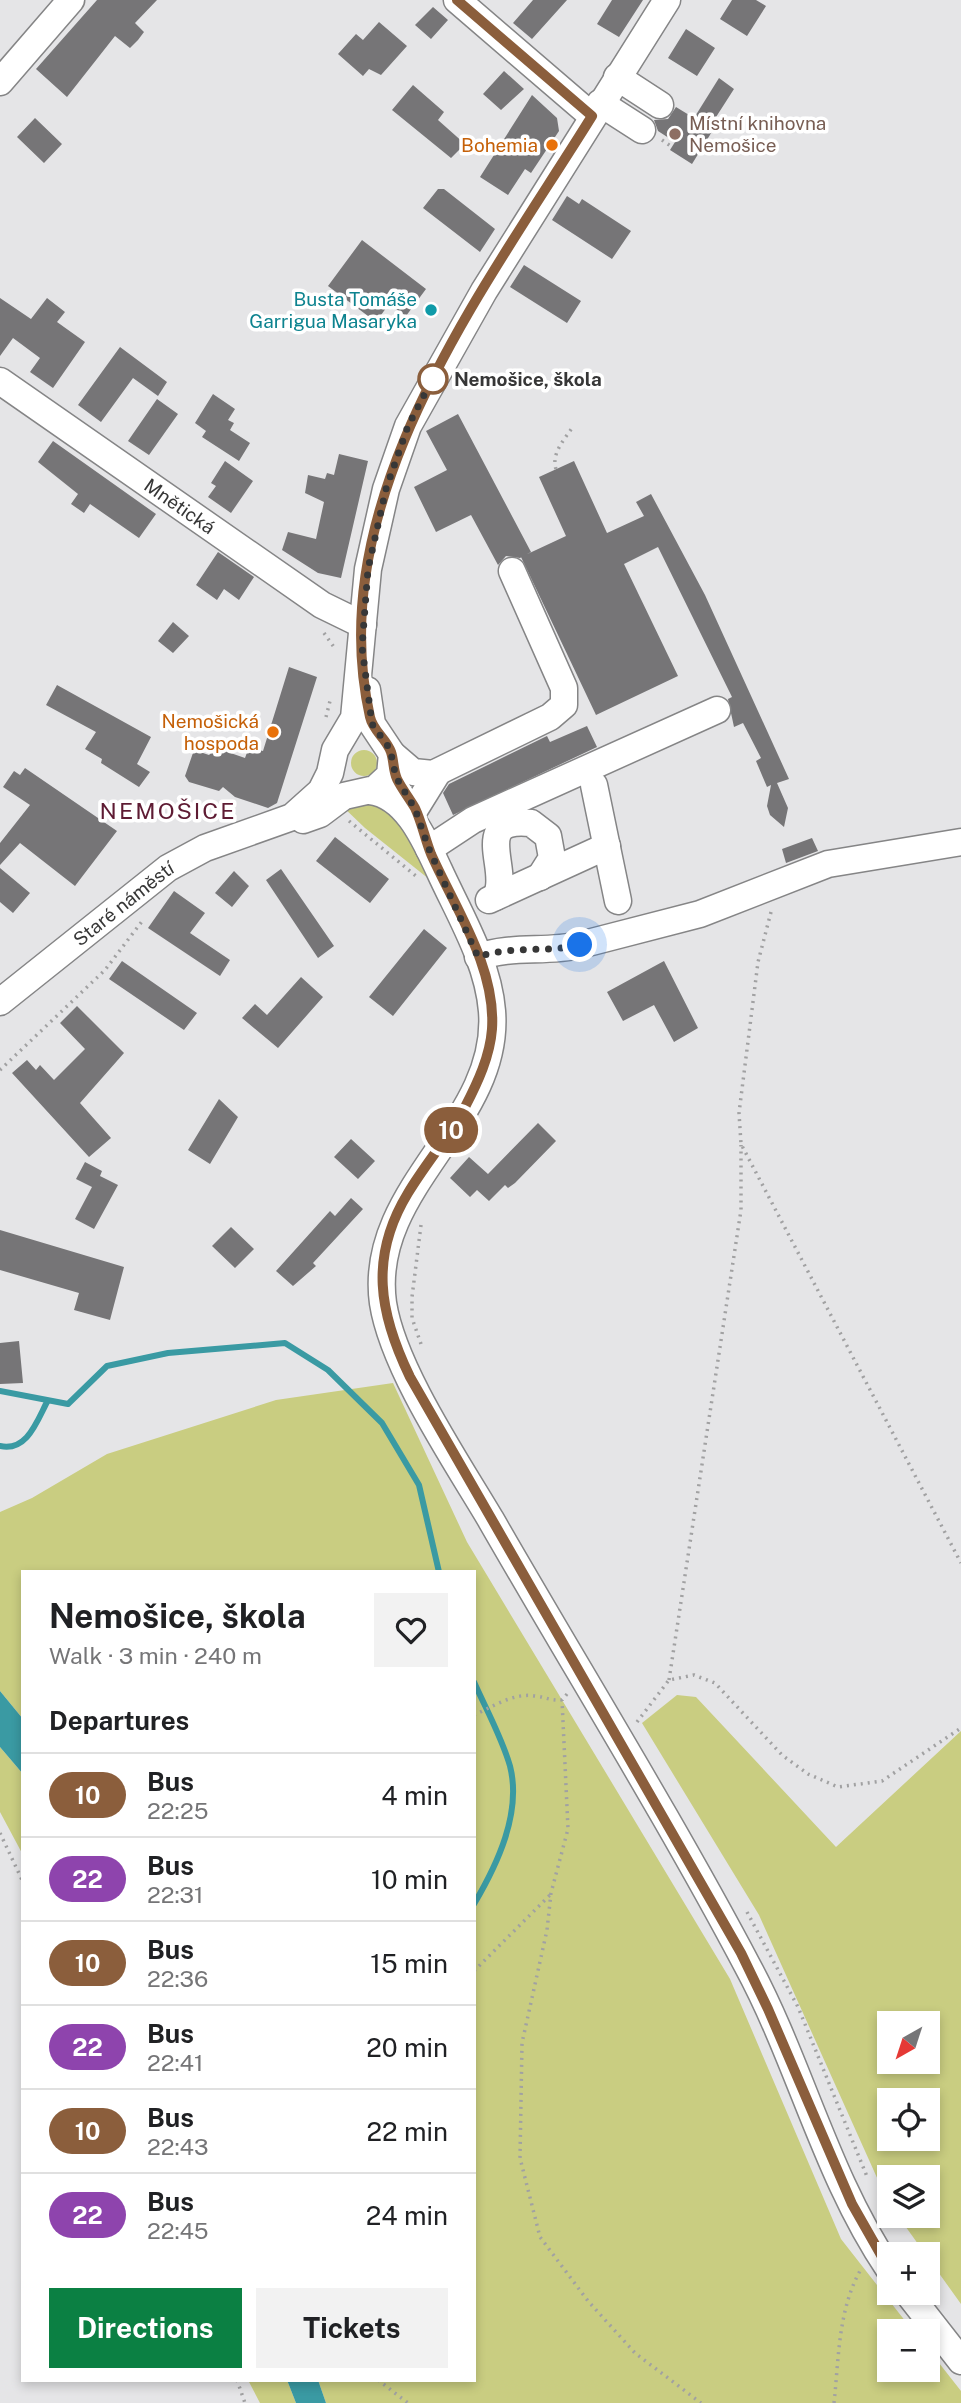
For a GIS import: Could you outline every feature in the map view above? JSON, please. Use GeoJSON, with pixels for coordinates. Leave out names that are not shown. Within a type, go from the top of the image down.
{"type":"FeatureCollection","features":[{"type":"Feature","properties":{"kind":"street"},"geometry":{"type":"LineString","coordinates":[[0,82],[71,0]]}},
{"type":"Feature","properties":{"kind":"street"},"geometry":{"type":"LineString","coordinates":[[457,0],[596,110],[642,130]]}},
{"type":"Feature","properties":{"kind":"street"},"geometry":{"type":"LineString","coordinates":[[667,0],[484,291],[408,426],[376,529],[368,569],[363,636],[370,717],[390,751],[396,777],[415,809],[429,849],[478,957],[486,981],[492,1016],[483,1068],[463,1111],[397,1214],[387,1239],[382,1281],[393,1341],[477,1497],[744,1959],[844,2186],[877,2251]]}},
{"type":"Feature","properties":{"kind":"street"},"geometry":{"type":"LineString","coordinates":[[617,77],[660,105]]}},
{"type":"Feature","properties":{"kind":"street","name":"Mnětická"},"geometry":{"type":"LineString","coordinates":[[0,382],[322,604],[363,636]]}},
{"type":"Feature","properties":{"kind":"street"},"geometry":{"type":"LineString","coordinates":[[429,849],[400,806],[382,794],[344,786],[337,778],[333,742],[361,732],[376,734],[403,766],[419,774],[439,772],[550,717],[564,705],[564,688],[512,571]]}},
{"type":"Feature","properties":{"kind":"street","name":"Staré náměstí"},"geometry":{"type":"LineString","coordinates":[[0,1002],[168,868],[205,848],[292,817],[307,804],[327,781],[333,742],[354,718],[363,636]]}},
{"type":"Feature","properties":{"kind":"street"},"geometry":{"type":"LineString","coordinates":[[429,849],[473,820],[717,710]]}},
{"type":"Feature","properties":{"kind":"street","name":"Staré náměstí"},"geometry":{"type":"LineString","coordinates":[[261,829],[308,819],[350,794],[367,792],[388,779],[390,751]]}},
{"type":"Feature","properties":{"kind":"street"},"geometry":{"type":"LineString","coordinates":[[415,809],[439,772]]}},
{"type":"Feature","properties":{"kind":"street"},"geometry":{"type":"LineString","coordinates":[[594,785],[618,901]]}},
{"type":"Feature","properties":{"kind":"street"},"geometry":{"type":"LineString","coordinates":[[495,897],[502,881],[494,846],[499,834],[509,825],[531,822],[548,836],[552,858],[540,877]]}},
{"type":"Feature","properties":{"kind":"street"},"geometry":{"type":"LineString","coordinates":[[478,957],[508,948],[563,949],[580,945],[700,914],[828,864],[961,842]]}},
{"type":"Feature","properties":{"kind":"street"},"geometry":{"type":"LineString","coordinates":[[459,914],[607,846]]}},
{"type":"Feature","properties":{"kind":"street"},"geometry":{"type":"LineString","coordinates":[[916,2305],[961,2361]]}},
{"type":"Feature","properties":{"kind":"path"},"geometry":{"type":"LineString","coordinates":[[556,469],[554,463],[558,451],[572,428]]}},
{"type":"Feature","properties":{"kind":"path"},"geometry":{"type":"LineString","coordinates":[[337,661],[339,635],[363,636]]}},
{"type":"Feature","properties":{"kind":"path"},"geometry":{"type":"LineString","coordinates":[[331,695],[333,742]]}},
{"type":"Feature","properties":{"kind":"path"},"geometry":{"type":"LineString","coordinates":[[333,804],[372,843],[433,889],[447,887]]}},
{"type":"Feature","properties":{"kind":"path"},"geometry":{"type":"LineString","coordinates":[[625,1717],[636,1723],[668,1680],[741,1210],[739,1113],[758,962],[779,883]]}},
{"type":"Feature","properties":{"kind":"path"},"geometry":{"type":"LineString","coordinates":[[0,1070],[106,970],[146,915]]}},
{"type":"Feature","properties":{"kind":"path"},"geometry":{"type":"LineString","coordinates":[[741,1144],[961,1563]]}},
{"type":"Feature","properties":{"kind":"path"},"geometry":{"type":"LineString","coordinates":[[419,1349],[422,1342],[412,1318],[412,1297],[423,1216]]}},
{"type":"Feature","properties":{"kind":"path"},"geometry":{"type":"LineString","coordinates":[[668,1680],[694,1675],[715,1683],[782,1755],[808,1774],[838,1787],[881,1781],[961,1728]]}},
{"type":"Feature","properties":{"kind":"path"},"geometry":{"type":"LineString","coordinates":[[476,1714],[519,1696],[536,1696],[547,1702],[562,1700],[568,1829],[551,1893],[547,1930],[522,2043],[520,2158],[540,2236],[588,2301],[635,2353],[701,2403]]}},
{"type":"Feature","properties":{"kind":"path"},"geometry":{"type":"LineString","coordinates":[[0,1833],[21,1878]]}},
{"type":"Feature","properties":{"kind":"path"},"geometry":{"type":"LineString","coordinates":[[476,1969],[551,1893]]}},
{"type":"Feature","properties":{"kind":"path"},"geometry":{"type":"LineString","coordinates":[[834,2403],[843,2314],[852,2286],[874,2246]]}},
{"type":"Feature","properties":{"kind":"path"},"geometry":{"type":"LineString","coordinates":[[238,2382],[245,2403]]}},
{"type":"Feature","properties":{"kind":"path"},"geometry":{"type":"LineString","coordinates":[[381,2382],[408,2403]]}},
{"type":"Feature","properties":{"kind":"green space"},"geometry":{"type":"Polygon","coordinates":[[[364,750],[373,754],[377,763],[373,772],[364,776],[355,772],[351,763],[355,754],[364,750]]]}},
{"type":"Feature","properties":{"kind":"green space"},"geometry":{"type":"Polygon","coordinates":[[[369,800],[398,813],[434,883],[365,828],[341,805],[369,800]]]}},
{"type":"Feature","properties":{"kind":"green space"},"geometry":{"type":"Polygon","coordinates":[[[393,1383],[467,1542],[730,1979],[841,2239],[877,2285],[877,2305],[893,2305],[904,2319],[877,2319],[877,2382],[940,2382],[940,2364],[961,2391],[961,2403],[326,2403],[319,2382],[476,2382],[476,1570],[21,1570],[21,1717],[0,1691],[0,1512],[32,1498],[107,1454],[276,1400],[393,1383]]]}},
{"type":"Feature","properties":{"kind":"green space"},"geometry":{"type":"Polygon","coordinates":[[[677,1695],[696,1697],[836,1847],[961,1731],[961,2304],[940,2275],[940,2242],[917,2242],[907,2228],[940,2228],[940,2165],[877,2165],[877,2178],[759,1915],[642,1723],[677,1695]]]}},
{"type":"Feature","properties":{"kind":"green space"},"geometry":{"type":"Polygon","coordinates":[[[0,1747],[21,1772],[21,1851],[0,1812],[0,1747]]]}},
{"type":"Feature","properties":{"kind":"green space"},"geometry":{"type":"Polygon","coordinates":[[[249,2382],[288,2382],[296,2403],[260,2403],[249,2382]]]}},
{"type":"Feature","properties":{"kind":"water"},"geometry":{"type":"Polygon","coordinates":[[[0,1691],[21,1717],[21,1772],[0,1747],[0,1691]]]}},
{"type":"Feature","properties":{"kind":"water"},"geometry":{"type":"Polygon","coordinates":[[[288,2382],[319,2382],[326,2403],[296,2403],[288,2382]]]}},
{"type":"Feature","properties":{"kind":"building"},"geometry":{"type":"Polygon","coordinates":[[[97,0],[157,0],[135,23],[144,32],[138,40],[130,48],[115,36],[67,97],[36,69],[97,0]]]}},
{"type":"Feature","properties":{"kind":"building"},"geometry":{"type":"Polygon","coordinates":[[[533,0],[567,0],[532,39],[513,23],[533,0]]]}},
{"type":"Feature","properties":{"kind":"building"},"geometry":{"type":"Polygon","coordinates":[[[612,0],[643,0],[619,37],[597,24],[612,0]]]}},
{"type":"Feature","properties":{"kind":"building"},"geometry":{"type":"Polygon","coordinates":[[[732,0],[756,0],[766,6],[747,36],[720,19],[732,0]]]}},
{"type":"Feature","properties":{"kind":"building"},"geometry":{"type":"Polygon","coordinates":[[[433,7],[448,20],[431,39],[415,25],[433,7]]]}},
{"type":"Feature","properties":{"kind":"building"},"geometry":{"type":"Polygon","coordinates":[[[379,22],[407,46],[381,75],[369,69],[363,76],[338,54],[356,34],[363,40],[379,22]]]}},
{"type":"Feature","properties":{"kind":"building"},"geometry":{"type":"Polygon","coordinates":[[[686,29],[715,48],[697,76],[668,58],[686,29]]]}},
{"type":"Feature","properties":{"kind":"building"},"geometry":{"type":"Polygon","coordinates":[[[504,71],[524,89],[501,110],[483,94],[504,71]]]}},
{"type":"Feature","properties":{"kind":"building"},"geometry":{"type":"Polygon","coordinates":[[[719,78],[734,89],[709,128],[713,130],[692,164],[670,150],[675,142],[658,131],[654,120],[668,119],[676,107],[694,118],[719,78]]]}},
{"type":"Feature","properties":{"kind":"building"},"geometry":{"type":"Polygon","coordinates":[[[413,85],[444,112],[438,120],[465,144],[451,158],[392,110],[413,85]]]}},
{"type":"Feature","properties":{"kind":"building"},"geometry":{"type":"Polygon","coordinates":[[[532,95],[557,118],[559,131],[531,173],[525,169],[508,195],[480,177],[532,95]]]}},
{"type":"Feature","properties":{"kind":"building"},"geometry":{"type":"Polygon","coordinates":[[[35,118],[62,144],[44,163],[17,137],[35,118]]]}},
{"type":"Feature","properties":{"kind":"building"},"geometry":{"type":"Polygon","coordinates":[[[438,189],[444,189],[495,229],[480,252],[423,208],[438,189]]]}},
{"type":"Feature","properties":{"kind":"building"},"geometry":{"type":"Polygon","coordinates":[[[567,196],[579,204],[582,199],[631,231],[612,259],[552,220],[567,196]]]}},
{"type":"Feature","properties":{"kind":"building"},"geometry":{"type":"Polygon","coordinates":[[[362,240],[426,289],[406,316],[389,304],[376,322],[328,286],[362,240]]]}},
{"type":"Feature","properties":{"kind":"building"},"geometry":{"type":"Polygon","coordinates":[[[524,265],[581,301],[567,323],[510,287],[524,265]]]}},
{"type":"Feature","properties":{"kind":"building"},"geometry":{"type":"Polygon","coordinates":[[[0,298],[31,319],[47,298],[65,312],[57,322],[85,342],[53,388],[30,372],[40,358],[13,338],[0,356],[0,298]]]}},
{"type":"Feature","properties":{"kind":"building"},"geometry":{"type":"Polygon","coordinates":[[[120,347],[167,382],[158,396],[133,378],[101,422],[78,405],[120,347]]]}},
{"type":"Feature","properties":{"kind":"building"},"geometry":{"type":"Polygon","coordinates":[[[213,394],[235,409],[228,420],[234,423],[230,430],[250,443],[239,461],[202,437],[206,431],[195,423],[213,394]]]}},
{"type":"Feature","properties":{"kind":"building"},"geometry":{"type":"Polygon","coordinates":[[[157,399],[178,414],[149,455],[128,441],[157,399]]]}},
{"type":"Feature","properties":{"kind":"building"},"geometry":{"type":"Polygon","coordinates":[[[458,414],[531,552],[520,558],[506,556],[498,565],[471,515],[436,532],[414,487],[447,470],[426,431],[458,414]]]}},
{"type":"Feature","properties":{"kind":"building"},"geometry":{"type":"Polygon","coordinates":[[[53,441],[156,514],[139,538],[90,504],[84,513],[71,504],[78,494],[38,462],[53,441]]]}},
{"type":"Feature","properties":{"kind":"building"},"geometry":{"type":"Polygon","coordinates":[[[339,454],[368,461],[341,578],[318,573],[282,550],[288,532],[316,539],[324,502],[305,493],[308,475],[325,479],[327,473],[334,475],[339,454]]]}},
{"type":"Feature","properties":{"kind":"building"},"geometry":{"type":"Polygon","coordinates":[[[225,461],[253,481],[231,513],[208,497],[216,486],[211,483],[225,461]]]}},
{"type":"Feature","properties":{"kind":"building"},"geometry":{"type":"Polygon","coordinates":[[[574,461],[607,533],[644,516],[636,502],[651,494],[705,595],[789,779],[777,783],[788,808],[784,827],[770,815],[767,806],[771,785],[767,787],[756,761],[761,758],[743,723],[734,727],[728,699],[732,697],[658,547],[624,564],[678,676],[596,715],[521,557],[566,536],[539,477],[574,461]]]}},
{"type":"Feature","properties":{"kind":"building"},"geometry":{"type":"Polygon","coordinates":[[[218,552],[254,577],[239,600],[224,589],[217,600],[196,585],[218,552]]]}},
{"type":"Feature","properties":{"kind":"building"},"geometry":{"type":"Polygon","coordinates":[[[173,622],[189,636],[173,653],[158,641],[173,622]]]}},
{"type":"Feature","properties":{"kind":"building"},"geometry":{"type":"Polygon","coordinates":[[[289,667],[317,677],[277,803],[268,808],[235,797],[223,787],[219,791],[189,782],[185,776],[194,750],[209,755],[216,748],[245,758],[249,747],[263,751],[289,667]]]}},
{"type":"Feature","properties":{"kind":"building"},"geometry":{"type":"Polygon","coordinates":[[[57,685],[151,737],[137,764],[150,772],[139,787],[101,763],[102,759],[85,749],[96,732],[46,705],[57,685]]]}},
{"type":"Feature","properties":{"kind":"building"},"geometry":{"type":"Polygon","coordinates":[[[587,726],[597,747],[453,815],[443,793],[449,784],[547,736],[550,742],[587,726]]]}},
{"type":"Feature","properties":{"kind":"building"},"geometry":{"type":"Polygon","coordinates":[[[25,768],[117,831],[75,886],[20,843],[0,865],[0,843],[30,805],[3,787],[14,771],[20,775],[25,768]]]}},
{"type":"Feature","properties":{"kind":"building"},"geometry":{"type":"Polygon","coordinates":[[[335,837],[389,879],[370,903],[316,861],[335,837]]]}},
{"type":"Feature","properties":{"kind":"building"},"geometry":{"type":"Polygon","coordinates":[[[812,838],[818,851],[786,863],[782,849],[812,838]]]}},
{"type":"Feature","properties":{"kind":"building"},"geometry":{"type":"Polygon","coordinates":[[[0,868],[30,893],[13,913],[0,902],[0,868]]]}},
{"type":"Feature","properties":{"kind":"building"},"geometry":{"type":"Polygon","coordinates":[[[281,869],[334,946],[318,958],[266,880],[281,869]]]}},
{"type":"Feature","properties":{"kind":"building"},"geometry":{"type":"Polygon","coordinates":[[[234,871],[249,886],[232,907],[215,893],[234,871]]]}},
{"type":"Feature","properties":{"kind":"building"},"geometry":{"type":"Polygon","coordinates":[[[174,891],[205,913],[190,933],[230,960],[220,976],[148,928],[174,891]]]}},
{"type":"Feature","properties":{"kind":"building"},"geometry":{"type":"Polygon","coordinates":[[[424,929],[447,948],[393,1016],[369,997],[424,929]]]}},
{"type":"Feature","properties":{"kind":"building"},"geometry":{"type":"Polygon","coordinates":[[[122,961],[197,1013],[184,1030],[109,979],[122,961]]]}},
{"type":"Feature","properties":{"kind":"building"},"geometry":{"type":"Polygon","coordinates":[[[664,961],[698,1028],[674,1042],[654,1005],[623,1021],[607,992],[664,961]]]}},
{"type":"Feature","properties":{"kind":"building"},"geometry":{"type":"Polygon","coordinates":[[[301,977],[323,997],[278,1048],[242,1018],[255,1004],[267,1015],[301,977]]]}},
{"type":"Feature","properties":{"kind":"building"},"geometry":{"type":"Polygon","coordinates":[[[77,1006],[124,1053],[80,1103],[111,1138],[89,1157],[12,1073],[27,1060],[36,1070],[40,1065],[54,1080],[85,1049],[60,1023],[77,1006]]]}},
{"type":"Feature","properties":{"kind":"building"},"geometry":{"type":"Polygon","coordinates":[[[219,1099],[238,1117],[210,1164],[188,1150],[219,1099]]]}},
{"type":"Feature","properties":{"kind":"building"},"geometry":{"type":"Polygon","coordinates":[[[538,1123],[556,1141],[515,1183],[508,1188],[505,1185],[489,1201],[477,1190],[470,1197],[450,1178],[469,1157],[488,1174],[538,1123]]]}},
{"type":"Feature","properties":{"kind":"building"},"geometry":{"type":"Polygon","coordinates":[[[351,1139],[375,1161],[358,1179],[334,1157],[351,1139]]]}},
{"type":"Feature","properties":{"kind":"building"},"geometry":{"type":"Polygon","coordinates":[[[85,1162],[102,1171],[100,1176],[118,1185],[94,1229],[75,1219],[92,1187],[76,1179],[85,1162]]]}},
{"type":"Feature","properties":{"kind":"building"},"geometry":{"type":"Polygon","coordinates":[[[351,1198],[363,1209],[313,1263],[316,1266],[293,1286],[276,1271],[330,1211],[335,1216],[351,1198]]]}},
{"type":"Feature","properties":{"kind":"building"},"geometry":{"type":"Polygon","coordinates":[[[231,1227],[254,1249],[235,1268],[212,1246],[231,1227]]]}},
{"type":"Feature","properties":{"kind":"building"},"geometry":{"type":"Polygon","coordinates":[[[0,1230],[124,1267],[110,1320],[74,1310],[79,1293],[0,1270],[0,1230]]]}},
{"type":"Feature","properties":{"kind":"building"},"geometry":{"type":"Polygon","coordinates":[[[19,1341],[23,1383],[0,1384],[0,1343],[19,1341]]]}},
{"type":"Feature","properties":{"kind":"waterway"},"geometry":{"type":"LineString","coordinates":[[0,1391],[68,1404],[107,1366],[168,1353],[285,1343],[328,1370],[382,1423],[419,1485],[439,1570]]}},
{"type":"Feature","properties":{"kind":"waterway"},"geometry":{"type":"LineString","coordinates":[[0,1446],[9,1447],[24,1440],[35,1426],[47,1402]]}},
{"type":"Feature","properties":{"kind":"waterway"},"geometry":{"type":"LineString","coordinates":[[476,1686],[503,1745],[513,1784],[513,1802],[505,1838],[499,1856],[476,1900]]}},
{"type":"Feature","properties":{"kind":"bus line","name":"10"},"geometry":{"type":"LineString","coordinates":[[457,0],[592,116],[484,291],[419,403],[386,489],[368,569],[362,647],[370,717],[390,749],[396,777],[415,809],[429,849],[478,957],[491,999],[492,1016],[489,1049],[476,1087],[454,1127],[406,1196],[387,1239],[383,1258],[383,1301],[393,1341],[410,1377],[732,1936],[768,2009],[860,2222],[877,2251]]}},
{"type":"Feature","properties":{"kind":"place","name":"Místní knihovna Nemošice"},"geometry":{"type":"Point","coordinates":[675,134]}},
{"type":"Feature","properties":{"kind":"place","name":"Bohemia"},"geometry":{"type":"Point","coordinates":[552,145]}},
{"type":"Feature","properties":{"kind":"place","name":"Busta Tomáše Garrigua Masaryka"},"geometry":{"type":"Point","coordinates":[431,310]}},
{"type":"Feature","properties":{"kind":"place","name":"Nemošice, škola"},"geometry":{"type":"Point","coordinates":[433,379]}},
{"type":"Feature","properties":{"kind":"place","name":"Nemošická hospoda"},"geometry":{"type":"Point","coordinates":[273,732]}},
{"type":"Feature","properties":{"kind":"district","name":"NEMOŠICE"},"geometry":{"type":"Point","coordinates":[168,810]}},
{"type":"Feature","properties":{"kind":"route"},"geometry":{"type":"LineString","coordinates":[[433,379],[434,376],[408,426],[397,456],[386,489],[368,569],[362,647],[370,717],[390,749],[396,777],[415,809],[429,849],[478,957],[508,948],[563,949],[580,945]]}}]}
